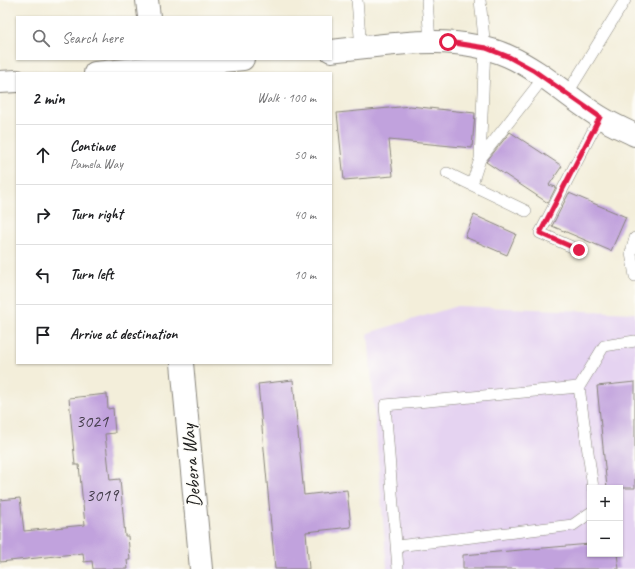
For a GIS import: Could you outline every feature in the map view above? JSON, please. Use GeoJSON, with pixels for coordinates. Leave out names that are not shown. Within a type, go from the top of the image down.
{"type":"FeatureCollection","features":[{"type":"Feature","properties":{"kind":"street"},"geometry":{"type":"LineString","coordinates":[[147,0],[149,16]]}},
{"type":"Feature","properties":{"kind":"street"},"geometry":{"type":"LineString","coordinates":[[332,51],[430,42],[448,42],[486,48],[509,57],[544,77],[600,117],[635,135]]}},
{"type":"Feature","properties":{"kind":"street"},"geometry":{"type":"LineString","coordinates":[[103,72],[154,66],[230,60]]}},
{"type":"Feature","properties":{"kind":"street"},"geometry":{"type":"LineString","coordinates":[[0,82],[16,81]]}},
{"type":"Feature","properties":{"kind":"street","name":"Debera Way"},"geometry":{"type":"LineString","coordinates":[[182,364],[201,569]]}},
{"type":"Feature","properties":{"kind":"lane"},"geometry":{"type":"LineString","coordinates":[[357,0],[361,48]]}},
{"type":"Feature","properties":{"kind":"lane"},"geometry":{"type":"LineString","coordinates":[[427,0],[430,42]]}},
{"type":"Feature","properties":{"kind":"lane"},"geometry":{"type":"LineString","coordinates":[[472,184],[480,159],[486,48],[480,0]]}},
{"type":"Feature","properties":{"kind":"lane"},"geometry":{"type":"LineString","coordinates":[[567,94],[625,0]]}},
{"type":"Feature","properties":{"kind":"lane"},"geometry":{"type":"LineString","coordinates":[[480,159],[544,77]]}},
{"type":"Feature","properties":{"kind":"lane"},"geometry":{"type":"LineString","coordinates":[[579,250],[540,233],[600,117]]}},
{"type":"Feature","properties":{"kind":"lane"},"geometry":{"type":"LineString","coordinates":[[447,173],[526,211]]}},
{"type":"Feature","properties":{"kind":"lane"},"geometry":{"type":"LineString","coordinates":[[635,238],[631,253],[635,276]]}},
{"type":"Feature","properties":{"kind":"lane"},"geometry":{"type":"LineString","coordinates":[[593,485],[579,387],[604,346],[635,341]]}},
{"type":"Feature","properties":{"kind":"lane"},"geometry":{"type":"LineString","coordinates":[[398,569],[385,405],[579,387]]}},
{"type":"Feature","properties":{"kind":"lane"},"geometry":{"type":"LineString","coordinates":[[396,546],[572,525],[587,515]]}},
{"type":"Feature","properties":{"kind":"shaded area"},"geometry":{"type":"Polygon","coordinates":[[[457,306],[635,313],[635,569],[387,569],[368,333],[457,306]]]}},
{"type":"Feature","properties":{"kind":"building"},"geometry":{"type":"Polygon","coordinates":[[[410,106],[475,113],[472,148],[389,140],[393,176],[344,180],[337,113],[410,106]]]}},
{"type":"Feature","properties":{"kind":"building"},"geometry":{"type":"Polygon","coordinates":[[[510,132],[562,166],[549,185],[556,187],[548,203],[486,162],[510,132]]]}},
{"type":"Feature","properties":{"kind":"building"},"geometry":{"type":"Polygon","coordinates":[[[569,193],[626,217],[611,251],[552,226],[569,193]]]}},
{"type":"Feature","properties":{"kind":"building"},"geometry":{"type":"Polygon","coordinates":[[[474,215],[516,234],[507,255],[465,237],[474,215]]]}},
{"type":"Feature","properties":{"kind":"building"},"geometry":{"type":"Polygon","coordinates":[[[293,380],[304,495],[347,490],[351,527],[306,532],[309,569],[275,569],[258,384],[293,380]]]}},
{"type":"Feature","properties":{"kind":"building"},"geometry":{"type":"Polygon","coordinates":[[[635,382],[635,488],[623,488],[623,485],[607,485],[597,386],[635,382]]]}},
{"type":"Feature","properties":{"kind":"building"},"geometry":{"type":"Polygon","coordinates":[[[107,394],[108,409],[113,408],[115,433],[105,434],[110,480],[120,479],[125,536],[128,536],[130,560],[127,560],[128,569],[93,569],[92,561],[84,562],[83,553],[0,562],[0,500],[20,498],[24,531],[85,525],[79,465],[75,465],[69,398],[107,394]]]}},
{"type":"Feature","properties":{"kind":"building"},"geometry":{"type":"Polygon","coordinates":[[[587,544],[587,557],[617,557],[619,569],[463,569],[463,555],[587,544]]]}},
{"type":"Feature","properties":{"kind":"route"},"geometry":{"type":"LineString","coordinates":[[448,42],[486,48],[509,57],[533,70],[600,117],[540,233],[579,250]]}}]}
